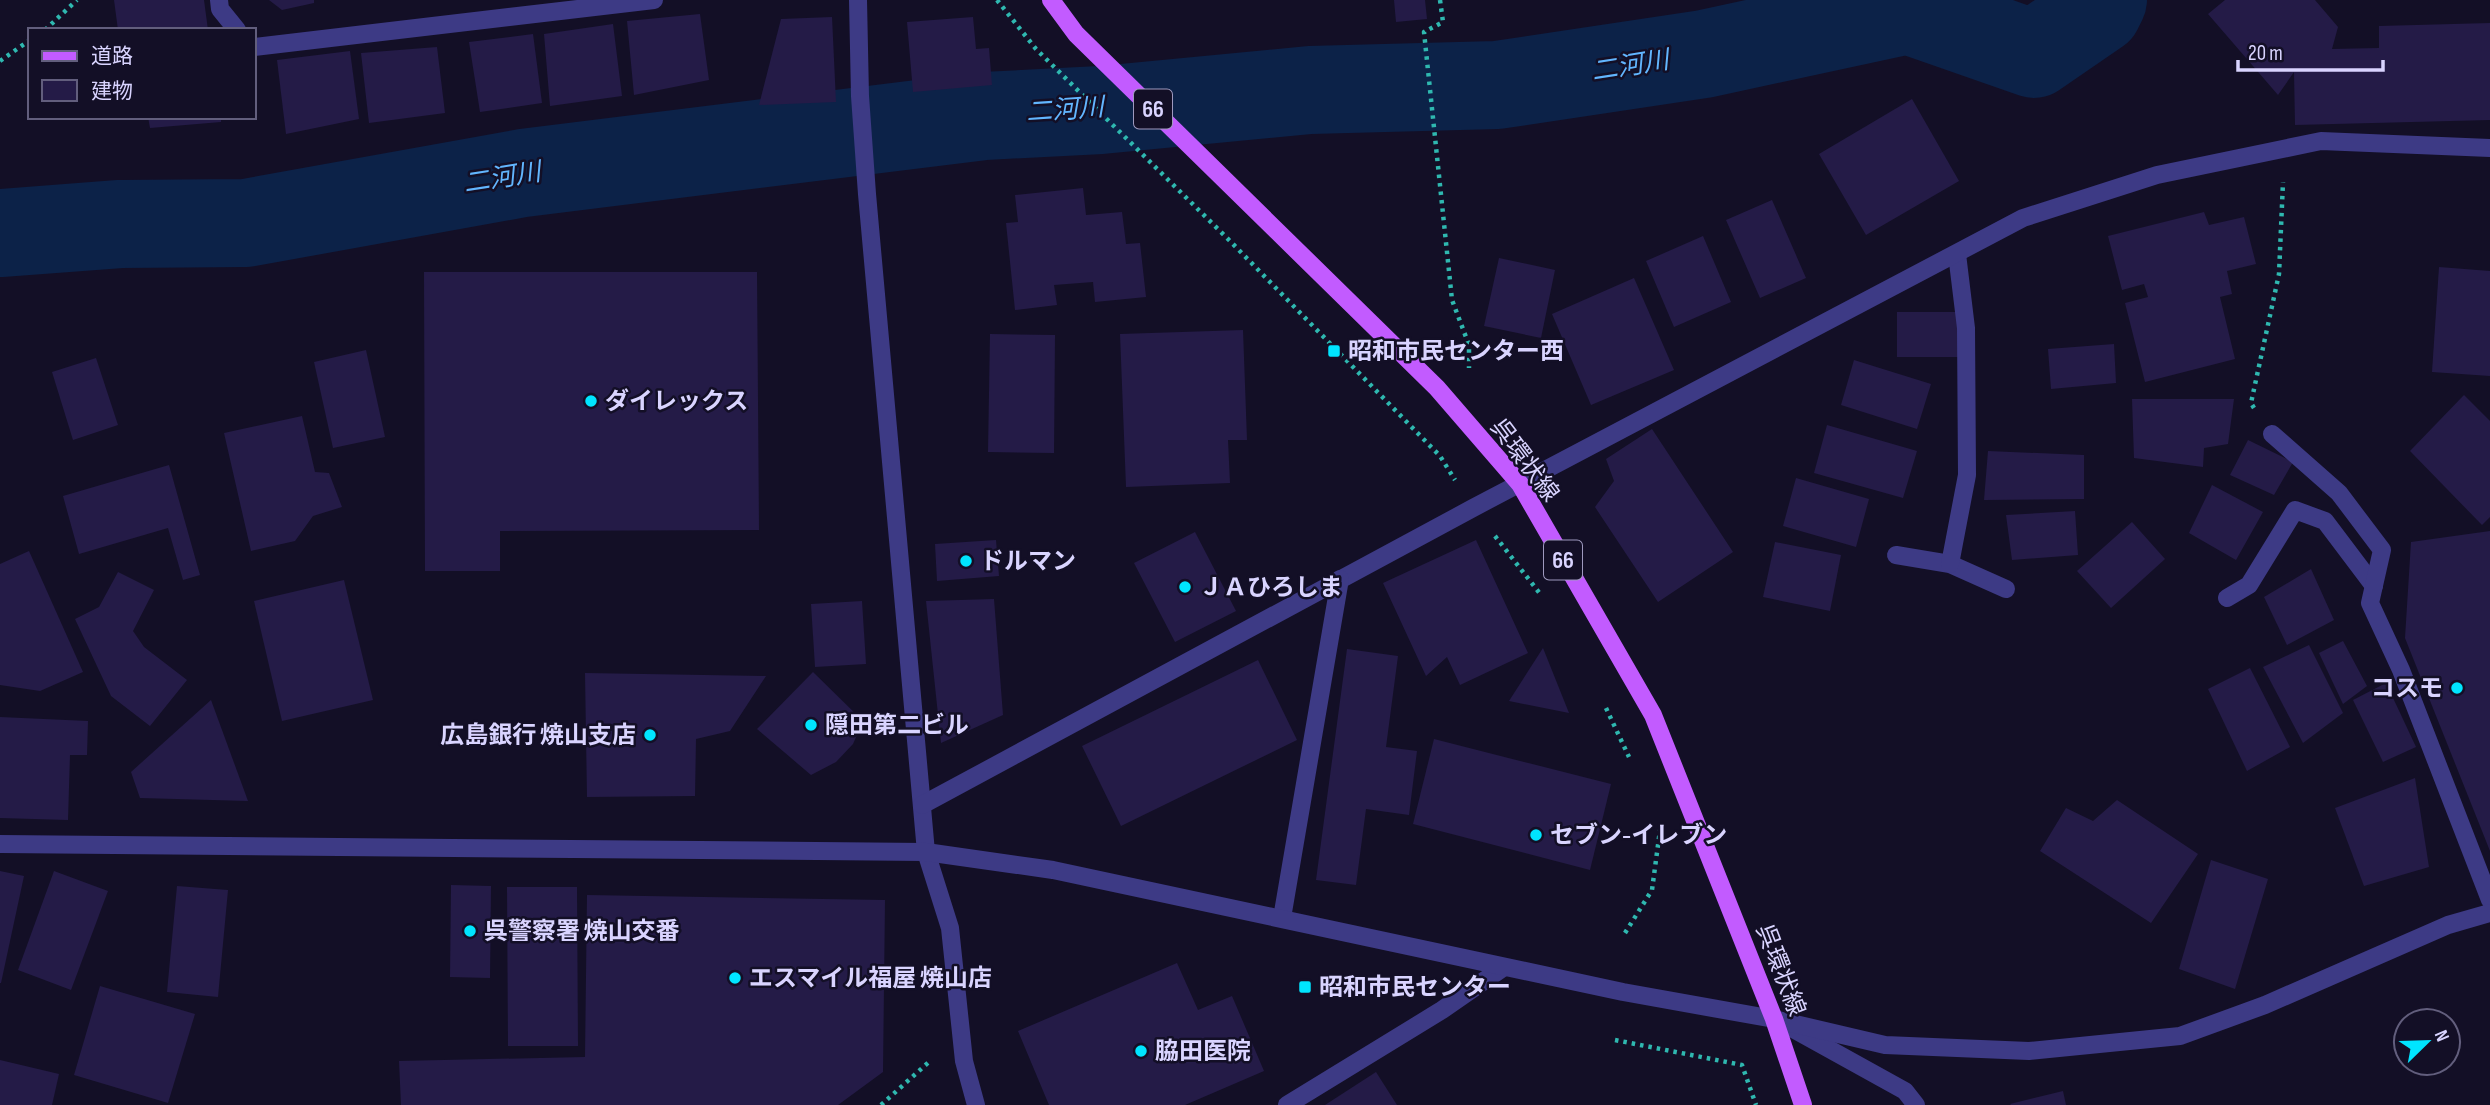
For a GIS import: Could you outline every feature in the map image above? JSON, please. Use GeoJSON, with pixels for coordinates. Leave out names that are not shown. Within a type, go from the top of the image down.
{"type":"FeatureCollection","features":[{"type":"Feature","properties":{"kind":"main road","name":"呉環状線"},"geometry":{"type":"LineString","coordinates":[[1051,0],[1076,34],[1437,388],[1520,484],[1653,715],[1774,1019],[1803,1105]]}},
{"type":"Feature","properties":{"kind":"street"},"geometry":{"type":"LineString","coordinates":[[219,0],[220,9],[235,28]]}},
{"type":"Feature","properties":{"kind":"street"},"geometry":{"type":"LineString","coordinates":[[256,47],[654,0]]}},
{"type":"Feature","properties":{"kind":"street"},"geometry":{"type":"LineString","coordinates":[[858,0],[860,96],[867,194],[926,852],[950,928],[964,1061],[976,1105]]}},
{"type":"Feature","properties":{"kind":"street"},"geometry":{"type":"LineString","coordinates":[[922,804],[1473,508],[2023,218],[2145,179],[2320,141],[2490,148]]}},
{"type":"Feature","properties":{"kind":"street"},"geometry":{"type":"LineString","coordinates":[[1950,564],[1967,475],[1966,328],[1957,254]]}},
{"type":"Feature","properties":{"kind":"street"},"geometry":{"type":"LineString","coordinates":[[2272,434],[2339,493],[2382,550],[2370,603],[2401,670],[2490,900]]}},
{"type":"Feature","properties":{"kind":"street"},"geometry":{"type":"LineString","coordinates":[[2227,598],[2249,585],[2295,510],[2325,521],[2374,586]]}},
{"type":"Feature","properties":{"kind":"street"},"geometry":{"type":"LineString","coordinates":[[1896,555],[1950,564],[2006,589]]}},
{"type":"Feature","properties":{"kind":"street"},"geometry":{"type":"LineString","coordinates":[[1282,918],[1340,579]]}},
{"type":"Feature","properties":{"kind":"street"},"geometry":{"type":"LineString","coordinates":[[0,844],[926,852],[1053,870],[1623,992],[1774,1019],[1885,1045],[2029,1051],[2180,1036],[2265,1004],[2448,925],[2490,913]]}},
{"type":"Feature","properties":{"kind":"street"},"geometry":{"type":"LineString","coordinates":[[1287,1105],[1442,1010],[1504,967]]}},
{"type":"Feature","properties":{"kind":"street"},"geometry":{"type":"LineString","coordinates":[[1774,1019],[1905,1091],[1916,1105]]}},
{"type":"Feature","properties":{"kind":"path"},"geometry":{"type":"LineString","coordinates":[[47,28],[77,0]]}},
{"type":"Feature","properties":{"kind":"path"},"geometry":{"type":"LineString","coordinates":[[997,0],[1036,48],[1440,456],[1473,508],[1545,600]]}},
{"type":"Feature","properties":{"kind":"path"},"geometry":{"type":"LineString","coordinates":[[1440,0],[1443,22],[1424,32],[1452,300],[1469,345],[1469,369]]}},
{"type":"Feature","properties":{"kind":"path"},"geometry":{"type":"LineString","coordinates":[[0,61],[28,41]]}},
{"type":"Feature","properties":{"kind":"path"},"geometry":{"type":"LineString","coordinates":[[2272,434],[2250,403],[2278,274],[2285,149]]}},
{"type":"Feature","properties":{"kind":"path"},"geometry":{"type":"LineString","coordinates":[[1603,703],[1632,764]]}},
{"type":"Feature","properties":{"kind":"path"},"geometry":{"type":"LineString","coordinates":[[1625,933],[1652,890],[1660,827]]}},
{"type":"Feature","properties":{"kind":"path"},"geometry":{"type":"LineString","coordinates":[[881,1105],[963,1032]]}},
{"type":"Feature","properties":{"kind":"path"},"geometry":{"type":"LineString","coordinates":[[1615,1040],[1742,1065],[1756,1105]]}},
{"type":"Feature","properties":{"kind":"building"},"geometry":{"type":"Polygon","coordinates":[[[114,0],[204,0],[208,28],[118,28],[114,0]]]}},
{"type":"Feature","properties":{"kind":"building"},"geometry":{"type":"Polygon","coordinates":[[[269,0],[314,0],[314,3],[282,10],[269,0]]]}},
{"type":"Feature","properties":{"kind":"building"},"geometry":{"type":"Polygon","coordinates":[[[1394,0],[1425,0],[1427,19],[1396,22],[1394,0]]]}},
{"type":"Feature","properties":{"kind":"building"},"geometry":{"type":"Polygon","coordinates":[[[2225,0],[2315,0],[2338,27],[2332,49],[2379,48],[2379,26],[2490,23],[2490,120],[2295,125],[2294,72],[2278,95],[2208,14],[2225,0]]]}},
{"type":"Feature","properties":{"kind":"building"},"geometry":{"type":"Polygon","coordinates":[[[700,14],[709,80],[634,95],[627,21],[700,14]]]}},
{"type":"Feature","properties":{"kind":"building"},"geometry":{"type":"Polygon","coordinates":[[[832,17],[836,102],[759,105],[781,19],[832,17]]]}},
{"type":"Feature","properties":{"kind":"building"},"geometry":{"type":"Polygon","coordinates":[[[973,17],[976,49],[989,48],[992,85],[913,92],[907,22],[973,17]]]}},
{"type":"Feature","properties":{"kind":"building"},"geometry":{"type":"Polygon","coordinates":[[[613,24],[622,96],[550,106],[544,34],[613,24]]]}},
{"type":"Feature","properties":{"kind":"building"},"geometry":{"type":"Polygon","coordinates":[[[533,34],[542,103],[480,112],[469,42],[533,34]]]}},
{"type":"Feature","properties":{"kind":"building"},"geometry":{"type":"Polygon","coordinates":[[[437,47],[445,113],[369,123],[361,53],[437,47]]]}},
{"type":"Feature","properties":{"kind":"building"},"geometry":{"type":"Polygon","coordinates":[[[350,51],[359,119],[286,134],[277,60],[350,51]]]}},
{"type":"Feature","properties":{"kind":"building"},"geometry":{"type":"Polygon","coordinates":[[[1912,99],[1959,181],[1866,235],[1819,154],[1912,99]]]}},
{"type":"Feature","properties":{"kind":"building"},"geometry":{"type":"Polygon","coordinates":[[[148,119],[221,119],[221,122],[150,128],[148,119]]]}},
{"type":"Feature","properties":{"kind":"building"},"geometry":{"type":"Polygon","coordinates":[[[1083,188],[1086,215],[1122,212],[1126,244],[1140,243],[1146,297],[1095,302],[1093,282],[1054,285],[1057,305],[1015,310],[1006,223],[1018,222],[1015,195],[1083,188]]]}},
{"type":"Feature","properties":{"kind":"building"},"geometry":{"type":"Polygon","coordinates":[[[1772,200],[1806,278],[1760,298],[1726,220],[1772,200]]]}},
{"type":"Feature","properties":{"kind":"building"},"geometry":{"type":"Polygon","coordinates":[[[2204,212],[2209,225],[2244,217],[2256,264],[2227,271],[2232,294],[2220,297],[2235,359],[2145,382],[2125,303],[2148,297],[2144,284],[2122,290],[2108,236],[2204,212]]]}},
{"type":"Feature","properties":{"kind":"building"},"geometry":{"type":"Polygon","coordinates":[[[1703,236],[1731,302],[1674,327],[1646,261],[1703,236]]]}},
{"type":"Feature","properties":{"kind":"building"},"geometry":{"type":"Polygon","coordinates":[[[1499,258],[1555,270],[1541,338],[1484,326],[1499,258]]]}},
{"type":"Feature","properties":{"kind":"building"},"geometry":{"type":"Polygon","coordinates":[[[2439,267],[2490,271],[2490,376],[2432,372],[2439,267]]]}},
{"type":"Feature","properties":{"kind":"building","name":"ダイレックス"},"geometry":{"type":"Polygon","coordinates":[[[424,272],[757,272],[759,530],[500,531],[500,571],[425,571],[424,272]]]}},
{"type":"Feature","properties":{"kind":"building"},"geometry":{"type":"Polygon","coordinates":[[[1634,278],[1674,370],[1591,405],[1552,314],[1634,278]]]}},
{"type":"Feature","properties":{"kind":"building"},"geometry":{"type":"Polygon","coordinates":[[[1897,312],[1958,312],[1958,357],[1897,357],[1897,312]]]}},
{"type":"Feature","properties":{"kind":"building"},"geometry":{"type":"Polygon","coordinates":[[[1243,330],[1247,440],[1228,440],[1230,483],[1126,487],[1120,334],[1243,330]]]}},
{"type":"Feature","properties":{"kind":"building"},"geometry":{"type":"Polygon","coordinates":[[[990,334],[1055,335],[1054,453],[988,452],[990,334]]]}},
{"type":"Feature","properties":{"kind":"building"},"geometry":{"type":"Polygon","coordinates":[[[2114,344],[2116,383],[2051,389],[2048,349],[2114,344]]]}},
{"type":"Feature","properties":{"kind":"building"},"geometry":{"type":"Polygon","coordinates":[[[366,350],[385,437],[333,448],[314,362],[366,350]]]}},
{"type":"Feature","properties":{"kind":"building"},"geometry":{"type":"Polygon","coordinates":[[[96,358],[118,425],[73,440],[52,372],[96,358]]]}},
{"type":"Feature","properties":{"kind":"building"},"geometry":{"type":"Polygon","coordinates":[[[1854,360],[1931,384],[1917,429],[1841,405],[1854,360]]]}},
{"type":"Feature","properties":{"kind":"building"},"geometry":{"type":"Polygon","coordinates":[[[2464,395],[2490,421],[2490,517],[2482,525],[2410,451],[2464,395]]]}},
{"type":"Feature","properties":{"kind":"building"},"geometry":{"type":"Polygon","coordinates":[[[2132,399],[2234,399],[2228,444],[2204,448],[2203,467],[2134,458],[2132,399]]]}},
{"type":"Feature","properties":{"kind":"building"},"geometry":{"type":"Polygon","coordinates":[[[302,416],[315,472],[329,473],[342,507],[313,516],[295,541],[251,551],[224,433],[302,416]]]}},
{"type":"Feature","properties":{"kind":"building"},"geometry":{"type":"Polygon","coordinates":[[[1827,425],[1917,451],[1903,498],[1814,473],[1827,425]]]}},
{"type":"Feature","properties":{"kind":"building"},"geometry":{"type":"Polygon","coordinates":[[[1652,429],[1733,552],[1658,602],[1595,507],[1614,481],[1606,459],[1652,429]]]}},
{"type":"Feature","properties":{"kind":"building"},"geometry":{"type":"Polygon","coordinates":[[[2248,440],[2293,462],[2274,495],[2230,475],[2248,440]]]}},
{"type":"Feature","properties":{"kind":"building"},"geometry":{"type":"Polygon","coordinates":[[[1988,451],[2084,455],[2084,499],[1984,500],[1988,451]]]}},
{"type":"Feature","properties":{"kind":"building"},"geometry":{"type":"Polygon","coordinates":[[[169,465],[200,575],[183,580],[168,528],[79,554],[63,496],[169,465]]]}},
{"type":"Feature","properties":{"kind":"building"},"geometry":{"type":"Polygon","coordinates":[[[1796,478],[1869,499],[1856,547],[1783,526],[1796,478]]]}},
{"type":"Feature","properties":{"kind":"building"},"geometry":{"type":"Polygon","coordinates":[[[2212,485],[2263,512],[2236,560],[2189,533],[2212,485]]]}},
{"type":"Feature","properties":{"kind":"building"},"geometry":{"type":"Polygon","coordinates":[[[2075,511],[2078,555],[2012,560],[2006,515],[2075,511]]]}},
{"type":"Feature","properties":{"kind":"building"},"geometry":{"type":"Polygon","coordinates":[[[2132,522],[2165,559],[2111,608],[2077,571],[2132,522]]]}},
{"type":"Feature","properties":{"kind":"building","name":"コスモ"},"geometry":{"type":"Polygon","coordinates":[[[2490,531],[2490,851],[2405,638],[2411,542],[2490,531]]]}},
{"type":"Feature","properties":{"kind":"building","name":"ＪＡひろしま"},"geometry":{"type":"Polygon","coordinates":[[[1195,532],[1236,611],[1175,642],[1134,563],[1195,532]]]}},
{"type":"Feature","properties":{"kind":"building"},"geometry":{"type":"Polygon","coordinates":[[[996,540],[999,576],[937,581],[935,544],[996,540]]]}},
{"type":"Feature","properties":{"kind":"building"},"geometry":{"type":"Polygon","coordinates":[[[1476,540],[1528,653],[1460,685],[1447,657],[1426,676],[1383,583],[1476,540]]]}},
{"type":"Feature","properties":{"kind":"building"},"geometry":{"type":"Polygon","coordinates":[[[1775,542],[1841,555],[1830,611],[1763,597],[1775,542]]]}},
{"type":"Feature","properties":{"kind":"building"},"geometry":{"type":"Polygon","coordinates":[[[29,551],[83,672],[40,691],[0,685],[0,564],[29,551]]]}},
{"type":"Feature","properties":{"kind":"building"},"geometry":{"type":"Polygon","coordinates":[[[2311,569],[2334,620],[2287,645],[2264,597],[2311,569]]]}},
{"type":"Feature","properties":{"kind":"building"},"geometry":{"type":"Polygon","coordinates":[[[118,572],[154,590],[133,631],[144,647],[187,680],[150,726],[111,696],[75,619],[99,607],[118,572]]]}},
{"type":"Feature","properties":{"kind":"building"},"geometry":{"type":"Polygon","coordinates":[[[344,580],[373,700],[282,721],[254,601],[344,580]]]}},
{"type":"Feature","properties":{"kind":"building"},"geometry":{"type":"Polygon","coordinates":[[[994,599],[1003,715],[941,743],[926,601],[994,599]]]}},
{"type":"Feature","properties":{"kind":"building"},"geometry":{"type":"Polygon","coordinates":[[[862,601],[866,664],[815,667],[811,604],[862,601]]]}},
{"type":"Feature","properties":{"kind":"building"},"geometry":{"type":"Polygon","coordinates":[[[2343,641],[2367,686],[2343,704],[2319,653],[2343,641]]]}},
{"type":"Feature","properties":{"kind":"building"},"geometry":{"type":"Polygon","coordinates":[[[2309,645],[2343,713],[2303,743],[2263,667],[2309,645]]]}},
{"type":"Feature","properties":{"kind":"building"},"geometry":{"type":"Polygon","coordinates":[[[1543,648],[1569,713],[1509,701],[1543,648]]]}},
{"type":"Feature","properties":{"kind":"building"},"geometry":{"type":"Polygon","coordinates":[[[1347,649],[1398,656],[1386,747],[1417,751],[1409,815],[1366,809],[1356,885],[1316,880],[1347,649]]]}},
{"type":"Feature","properties":{"kind":"building"},"geometry":{"type":"Polygon","coordinates":[[[1258,660],[1297,740],[1121,826],[1082,746],[1258,660]]]}},
{"type":"Feature","properties":{"kind":"building"},"geometry":{"type":"Polygon","coordinates":[[[2250,668],[2290,747],[2247,771],[2208,689],[2250,668]]]}},
{"type":"Feature","properties":{"kind":"building","name":"隠田第二ビル"},"geometry":{"type":"Polygon","coordinates":[[[813,672],[863,721],[853,744],[836,762],[811,775],[757,729],[813,672]]]}},
{"type":"Feature","properties":{"kind":"building","name":"広島銀行 焼山支店"},"geometry":{"type":"Polygon","coordinates":[[[585,673],[766,676],[730,731],[696,739],[695,796],[587,797],[585,673]]]}},
{"type":"Feature","properties":{"kind":"building"},"geometry":{"type":"Polygon","coordinates":[[[2386,683],[2416,747],[2383,762],[2353,700],[2386,683]]]}},
{"type":"Feature","properties":{"kind":"building"},"geometry":{"type":"Polygon","coordinates":[[[211,700],[248,801],[140,798],[131,772],[211,700]]]}},
{"type":"Feature","properties":{"kind":"building"},"geometry":{"type":"Polygon","coordinates":[[[0,717],[88,721],[87,755],[70,755],[68,820],[0,818],[0,717]]]}},
{"type":"Feature","properties":{"kind":"building"},"geometry":{"type":"Polygon","coordinates":[[[1434,739],[1611,784],[1590,870],[1413,824],[1434,739]]]}},
{"type":"Feature","properties":{"kind":"building"},"geometry":{"type":"Polygon","coordinates":[[[2415,778],[2429,867],[2364,886],[2335,808],[2415,778]]]}},
{"type":"Feature","properties":{"kind":"building"},"geometry":{"type":"Polygon","coordinates":[[[2117,800],[2198,854],[2151,923],[2040,851],[2066,808],[2093,821],[2117,800]]]}},
{"type":"Feature","properties":{"kind":"building"},"geometry":{"type":"Polygon","coordinates":[[[2211,860],[2268,879],[2235,989],[2179,969],[2211,860]]]}},
{"type":"Feature","properties":{"kind":"building"},"geometry":{"type":"Polygon","coordinates":[[[0,871],[24,876],[1,983],[0,983],[0,871]]]}},
{"type":"Feature","properties":{"kind":"building"},"geometry":{"type":"Polygon","coordinates":[[[54,871],[108,891],[71,990],[18,970],[54,871]]]}},
{"type":"Feature","properties":{"kind":"building","name":"呉警察署 焼山交番"},"geometry":{"type":"Polygon","coordinates":[[[451,885],[491,886],[490,978],[450,977],[451,885]]]}},
{"type":"Feature","properties":{"kind":"building"},"geometry":{"type":"Polygon","coordinates":[[[177,886],[228,890],[218,997],[167,992],[177,886]]]}},
{"type":"Feature","properties":{"kind":"building"},"geometry":{"type":"Polygon","coordinates":[[[507,887],[577,887],[578,1046],[508,1046],[507,887]]]}},
{"type":"Feature","properties":{"kind":"building","name":"エスマイル福屋 焼山店"},"geometry":{"type":"Polygon","coordinates":[[[587,895],[885,900],[883,1072],[838,1105],[401,1105],[399,1061],[585,1057],[587,895]]]}},
{"type":"Feature","properties":{"kind":"building","name":"脇田医院"},"geometry":{"type":"Polygon","coordinates":[[[1177,963],[1198,1010],[1232,996],[1264,1071],[1185,1105],[1049,1105],[1018,1031],[1177,963]]]}},
{"type":"Feature","properties":{"kind":"building"},"geometry":{"type":"Polygon","coordinates":[[[100,986],[195,1014],[168,1103],[74,1075],[100,986]]]}},
{"type":"Feature","properties":{"kind":"building"},"geometry":{"type":"Polygon","coordinates":[[[0,1060],[59,1074],[52,1105],[0,1105],[0,1060]]]}},
{"type":"Feature","properties":{"kind":"building"},"geometry":{"type":"Polygon","coordinates":[[[1376,1072],[1397,1105],[1325,1105],[1376,1072]]]}},
{"type":"Feature","properties":{"kind":"building"},"geometry":{"type":"Polygon","coordinates":[[[2063,1091],[2066,1105],[2010,1104],[2063,1091]]]}},
{"type":"Feature","properties":{"kind":"waterway","name":"二河川"},"geometry":{"type":"LineString","coordinates":[[0,233],[120,224],[246,223],[523,173],[984,116],[1101,110],[1310,90],[1497,85],[1704,54],[1908,10],[2034,54],[2098,10],[2103,0]]}},
{"type":"Feature","properties":{"kind":"place","name":"昭和市民センター西"},"geometry":{"type":"Point","coordinates":[1334,351]}},
{"type":"Feature","properties":{"kind":"place","name":"ダイレックス"},"geometry":{"type":"Point","coordinates":[591,401]}},
{"type":"Feature","properties":{"kind":"place","name":"ドルマン"},"geometry":{"type":"Point","coordinates":[966,561]}},
{"type":"Feature","properties":{"kind":"place","name":"ＪＡひろしま"},"geometry":{"type":"Point","coordinates":[1185,587]}},
{"type":"Feature","properties":{"kind":"place","name":"コスモ"},"geometry":{"type":"Point","coordinates":[2457,688]}},
{"type":"Feature","properties":{"kind":"place","name":"隠田第二ビル"},"geometry":{"type":"Point","coordinates":[811,725]}},
{"type":"Feature","properties":{"kind":"place","name":"広島銀行 焼山支店"},"geometry":{"type":"Point","coordinates":[650,735]}},
{"type":"Feature","properties":{"kind":"place","name":"セブン-イレブン"},"geometry":{"type":"Point","coordinates":[1536,835]}},
{"type":"Feature","properties":{"kind":"place","name":"呉警察署 焼山交番"},"geometry":{"type":"Point","coordinates":[470,931]}},
{"type":"Feature","properties":{"kind":"place","name":"エスマイル福屋 焼山店"},"geometry":{"type":"Point","coordinates":[735,978]}},
{"type":"Feature","properties":{"kind":"place","name":"昭和市民センター"},"geometry":{"type":"Point","coordinates":[1305,987]}},
{"type":"Feature","properties":{"kind":"place","name":"脇田医院"},"geometry":{"type":"Point","coordinates":[1141,1051]}}]}
